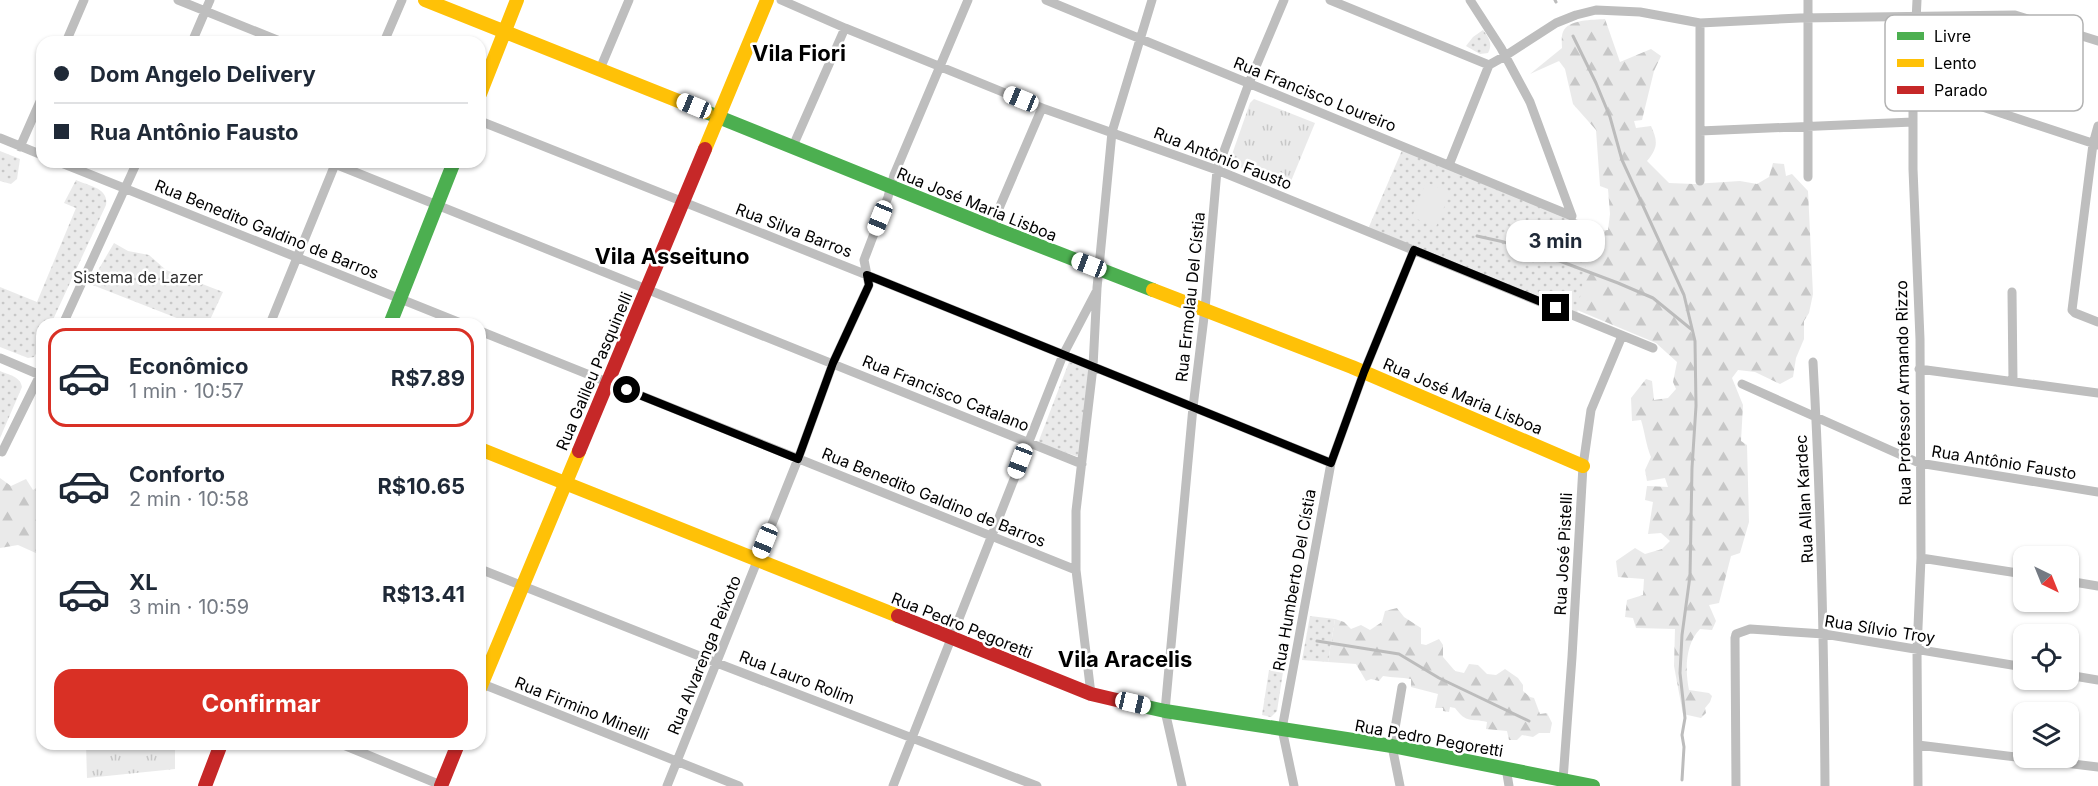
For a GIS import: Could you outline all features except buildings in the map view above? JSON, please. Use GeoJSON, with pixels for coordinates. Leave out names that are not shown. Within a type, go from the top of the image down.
{"type":"FeatureCollection","features":[{"type":"Feature","properties":{"kind":"street"},"geometry":{"type":"LineString","coordinates":[[69,36],[84,0]]}},
{"type":"Feature","properties":{"kind":"street"},"geometry":{"type":"LineString","coordinates":[[178,0],[267,36]]}},
{"type":"Feature","properties":{"kind":"street"},"geometry":{"type":"LineString","coordinates":[[195,36],[210,0]]}},
{"type":"Feature","properties":{"kind":"street"},"geometry":{"type":"LineString","coordinates":[[387,36],[402,0]]}},
{"type":"Feature","properties":{"kind":"street","name":"Rua José Maria Lisboa"},"geometry":{"type":"LineString","coordinates":[[425,0],[793,146],[890,187],[1364,372],[1583,466]]}},
{"type":"Feature","properties":{"kind":"street"},"geometry":{"type":"LineString","coordinates":[[486,79],[517,0]]}},
{"type":"Feature","properties":{"kind":"street"},"geometry":{"type":"LineString","coordinates":[[600,69],[629,0]]}},
{"type":"Feature","properties":{"kind":"street","name":"Rua Galileu Pasquinelli"},"geometry":{"type":"LineString","coordinates":[[486,673],[767,0]]}},
{"type":"Feature","properties":{"kind":"street","name":"Rua Antônio Fausto"},"geometry":{"type":"LineString","coordinates":[[781,0],[1042,108],[1217,170],[1653,348]]}},
{"type":"Feature","properties":{"kind":"street","name":"Rua Alvarenga Peixoto"},"geometry":{"type":"LineString","coordinates":[[667,786],[798,459],[833,363],[869,285],[864,260],[890,187],[968,0]]}},
{"type":"Feature","properties":{"kind":"street","name":"Rua Francisco Loureiro"},"geometry":{"type":"LineString","coordinates":[[1046,0],[1572,216],[1530,102],[1506,56]]}},
{"type":"Feature","properties":{"kind":"street"},"geometry":{"type":"LineString","coordinates":[[1090,694],[1076,570],[1076,511],[1093,367],[1097,288],[1112,132],[1152,0]]}},
{"type":"Feature","properties":{"kind":"street","name":"Rua Ermolau Del Cístia"},"geometry":{"type":"LineString","coordinates":[[1182,786],[1165,711],[1217,170],[1249,83],[1284,0]]}},
{"type":"Feature","properties":{"kind":"street"},"geometry":{"type":"LineString","coordinates":[[1330,0],[1489,65]]}},
{"type":"Feature","properties":{"kind":"street"},"geometry":{"type":"LineString","coordinates":[[1470,0],[1506,56]]}},
{"type":"Feature","properties":{"kind":"street"},"geometry":{"type":"LineString","coordinates":[[1808,0],[1808,177]]}},
{"type":"Feature","properties":{"kind":"street","name":"Rua Professor Armando Rizzo"},"geometry":{"type":"LineString","coordinates":[[1916,15],[1917,0]]}},
{"type":"Feature","properties":{"kind":"street"},"geometry":{"type":"LineString","coordinates":[[1449,165],[1489,65],[1556,23],[1576,15],[1596,10],[1640,12],[1700,23],[1885,18]]}},
{"type":"Feature","properties":{"kind":"street"},"geometry":{"type":"LineString","coordinates":[[1700,23],[1700,181]]}},
{"type":"Feature","properties":{"kind":"street"},"geometry":{"type":"LineString","coordinates":[[793,146],[845,28]]}},
{"type":"Feature","properties":{"kind":"street"},"geometry":{"type":"LineString","coordinates":[[2083,36],[2098,41]]}},
{"type":"Feature","properties":{"kind":"street"},"geometry":{"type":"LineString","coordinates":[[991,227],[1042,108]]}},
{"type":"Feature","properties":{"kind":"street"},"geometry":{"type":"LineString","coordinates":[[20,147],[36,111]]}},
{"type":"Feature","properties":{"kind":"street","name":"Rua Professor Armando Rizzo"},"geometry":{"type":"LineString","coordinates":[[1913,111],[1920,369],[1921,558],[1917,650],[1918,786]]}},
{"type":"Feature","properties":{"kind":"street"},"geometry":{"type":"LineString","coordinates":[[1995,111],[2096,144]]}},
{"type":"Feature","properties":{"kind":"street"},"geometry":{"type":"LineString","coordinates":[[1700,131],[1913,122]]}},
{"type":"Feature","properties":{"kind":"street","name":"Rua Silva Barros"},"geometry":{"type":"LineString","coordinates":[[486,124],[867,275],[1331,463]]}},
{"type":"Feature","properties":{"kind":"street"},"geometry":{"type":"LineString","coordinates":[[2098,126],[2072,310],[2098,322]]}},
{"type":"Feature","properties":{"kind":"street"},"geometry":{"type":"LineString","coordinates":[[0,138],[36,153]]}},
{"type":"Feature","properties":{"kind":"street","name":"Rua Benedito Galdino de Barros"},"geometry":{"type":"LineString","coordinates":[[74,168],[448,318]]}},
{"type":"Feature","properties":{"kind":"street"},"geometry":{"type":"LineString","coordinates":[[66,318],[134,168]]}},
{"type":"Feature","properties":{"kind":"street"},"geometry":{"type":"LineString","coordinates":[[272,318],[332,168]]}},
{"type":"Feature","properties":{"kind":"street","name":"Rua Francisco Catalano"},"geometry":{"type":"LineString","coordinates":[[347,168],[1082,464]]}},
{"type":"Feature","properties":{"kind":"street"},"geometry":{"type":"LineString","coordinates":[[392,318],[452,168]]}},
{"type":"Feature","properties":{"kind":"street","name":"Rua Humberto Del Cístia"},"geometry":{"type":"LineString","coordinates":[[1294,786],[1282,729],[1331,463],[1364,372],[1414,250]]}},
{"type":"Feature","properties":{"kind":"street"},"geometry":{"type":"LineString","coordinates":[[893,786],[1063,355],[1097,288]]}},
{"type":"Feature","properties":{"kind":"street"},"geometry":{"type":"LineString","coordinates":[[2012,292],[2013,381]]}},
{"type":"Feature","properties":{"kind":"street","name":"Rua Benedito Galdino de Barros"},"geometry":{"type":"LineString","coordinates":[[486,333],[1076,570]]}},
{"type":"Feature","properties":{"kind":"street","name":"Rua José Pistelli"},"geometry":{"type":"LineString","coordinates":[[1563,780],[1583,466],[1591,410],[1622,336]]}},
{"type":"Feature","properties":{"kind":"street"},"geometry":{"type":"LineString","coordinates":[[0,358],[36,371]]}},
{"type":"Feature","properties":{"kind":"street","name":"Rua Allan Kardec"},"geometry":{"type":"LineString","coordinates":[[1813,362],[1821,526],[1825,786]]}},
{"type":"Feature","properties":{"kind":"street"},"geometry":{"type":"LineString","coordinates":[[1920,369],[2098,393]]}},
{"type":"Feature","properties":{"kind":"street"},"geometry":{"type":"LineString","coordinates":[[2,452],[36,383]]}},
{"type":"Feature","properties":{"kind":"street","name":"Rua Antônio Fausto"},"geometry":{"type":"LineString","coordinates":[[1742,384],[1919,463],[2098,492]]}},
{"type":"Feature","properties":{"kind":"street","name":"Rua Pedro Pegoretti"},"geometry":{"type":"LineString","coordinates":[[486,451],[1090,694],[1165,711],[1392,746],[1593,786]]}},
{"type":"Feature","properties":{"kind":"street"},"geometry":{"type":"LineString","coordinates":[[1921,558],[2013,572]]}},
{"type":"Feature","properties":{"kind":"street","name":"Rua Lauro Rolim"},"geometry":{"type":"LineString","coordinates":[[486,571],[1036,786]]}},
{"type":"Feature","properties":{"kind":"street"},"geometry":{"type":"LineString","coordinates":[[2079,583],[2098,586]]}},
{"type":"Feature","properties":{"kind":"street","name":"Rua Sílvio Troy"},"geometry":{"type":"LineString","coordinates":[[1736,786],[1736,634],[1750,629],[1824,634],[2013,665]]}},
{"type":"Feature","properties":{"kind":"street"},"geometry":{"type":"LineString","coordinates":[[2079,677],[2098,680]]}},
{"type":"Feature","properties":{"kind":"street","name":"Rua Firmino Minelli"},"geometry":{"type":"LineString","coordinates":[[486,687],[739,786]]}},
{"type":"Feature","properties":{"kind":"street"},"geometry":{"type":"LineString","coordinates":[[1400,786],[1392,746],[1402,687]]}},
{"type":"Feature","properties":{"kind":"street"},"geometry":{"type":"LineString","coordinates":[[1918,746],[2098,767]]}},
{"type":"Feature","properties":{"kind":"street"},"geometry":{"type":"LineString","coordinates":[[205,786],[219,750]]}},
{"type":"Feature","properties":{"kind":"street"},"geometry":{"type":"LineString","coordinates":[[355,750],[442,786],[456,750]]}},
{"type":"Feature","properties":{"kind":"street"},"geometry":{"type":"LineString","coordinates":[[1506,768],[1509,786]]}},
{"type":"Feature","properties":{"kind":"green space"},"geometry":{"type":"Polygon","coordinates":[[[1605,19],[1620,62],[1651,49],[1661,56],[1654,71],[1642,120],[1634,121],[1636,128],[1651,126],[1656,144],[1647,161],[1669,183],[1740,181],[1757,184],[1769,177],[1773,163],[1784,164],[1786,176],[1792,174],[1808,191],[1813,294],[1809,313],[1804,321],[1804,339],[1796,358],[1793,377],[1780,384],[1755,372],[1738,370],[1732,378],[1743,405],[1741,441],[1747,445],[1749,522],[1740,553],[1731,556],[1719,603],[1709,605],[1716,621],[1712,630],[1700,629],[1691,642],[1687,658],[1689,690],[1709,693],[1712,696],[1705,708],[1706,713],[1701,718],[1683,714],[1674,666],[1675,629],[1636,628],[1633,618],[1625,617],[1627,600],[1643,595],[1644,579],[1618,577],[1616,561],[1635,548],[1645,554],[1662,549],[1670,541],[1661,533],[1648,534],[1653,502],[1645,500],[1647,486],[1668,487],[1665,478],[1647,481],[1645,470],[1651,457],[1641,420],[1632,421],[1631,398],[1646,379],[1652,381],[1654,400],[1668,398],[1676,389],[1673,382],[1677,362],[1656,343],[1577,310],[1583,222],[1596,231],[1608,230],[1610,214],[1608,189],[1600,186],[1596,130],[1573,104],[1565,69],[1559,61],[1530,74],[1562,48],[1562,34],[1570,25],[1575,22],[1605,19]]]}},
{"type":"Feature","properties":{"kind":"green space"},"geometry":{"type":"Polygon","coordinates":[[[1483,30],[1489,38],[1490,47],[1488,53],[1480,54],[1466,46],[1483,30]]]}},
{"type":"Feature","properties":{"kind":"green space"},"geometry":{"type":"Polygon","coordinates":[[[1254,99],[1315,123],[1289,186],[1229,163],[1250,103],[1254,99]]]}},
{"type":"Feature","properties":{"kind":"green space"},"geometry":{"type":"Polygon","coordinates":[[[1403,148],[1593,226],[1577,314],[1368,229],[1403,148]]]}},
{"type":"Feature","properties":{"kind":"green space"},"geometry":{"type":"Polygon","coordinates":[[[0,151],[20,159],[17,179],[11,184],[0,181],[0,151]]]}},
{"type":"Feature","properties":{"kind":"green space"},"geometry":{"type":"Polygon","coordinates":[[[76,180],[101,191],[106,199],[106,205],[54,318],[36,318],[36,354],[34,357],[28,358],[0,347],[0,287],[37,302],[76,208],[64,203],[76,180]]]}},
{"type":"Feature","properties":{"kind":"green space"},"geometry":{"type":"Polygon","coordinates":[[[1426,182],[1450,193],[1436,227],[1412,217],[1426,182]]]}},
{"type":"Feature","properties":{"kind":"green space","name":"Sistema de Lazer"},"geometry":{"type":"Polygon","coordinates":[[[114,243],[128,251],[149,255],[166,270],[223,292],[211,318],[177,318],[90,284],[114,243]]]}},
{"type":"Feature","properties":{"kind":"green space"},"geometry":{"type":"Polygon","coordinates":[[[1069,362],[1092,370],[1079,457],[1038,443],[1069,362]]]}},
{"type":"Feature","properties":{"kind":"green space"},"geometry":{"type":"Polygon","coordinates":[[[0,371],[17,378],[22,387],[0,438],[0,371]]]}},
{"type":"Feature","properties":{"kind":"green space"},"geometry":{"type":"Polygon","coordinates":[[[0,478],[11,486],[26,479],[33,490],[36,488],[36,553],[18,545],[0,548],[0,478]]]}},
{"type":"Feature","properties":{"kind":"green space"},"geometry":{"type":"Polygon","coordinates":[[[1397,608],[1404,617],[1421,628],[1421,644],[1426,645],[1439,639],[1443,645],[1443,657],[1455,671],[1464,673],[1469,664],[1478,665],[1487,674],[1496,675],[1505,669],[1518,678],[1523,685],[1523,691],[1534,698],[1540,714],[1547,713],[1552,723],[1550,733],[1539,733],[1533,737],[1522,735],[1517,740],[1509,740],[1507,731],[1486,729],[1487,722],[1470,720],[1455,708],[1450,707],[1449,712],[1443,711],[1443,708],[1435,708],[1438,694],[1411,687],[1411,679],[1383,676],[1379,681],[1371,679],[1366,681],[1356,664],[1328,662],[1335,619],[1344,622],[1351,629],[1361,625],[1370,630],[1382,622],[1385,611],[1397,608]]]}},
{"type":"Feature","properties":{"kind":"green space"},"geometry":{"type":"Polygon","coordinates":[[[1310,616],[1335,619],[1328,662],[1302,660],[1310,616]]]}},
{"type":"Feature","properties":{"kind":"green space"},"geometry":{"type":"Polygon","coordinates":[[[1269,670],[1283,672],[1277,711],[1271,717],[1262,715],[1269,670]]]}},
{"type":"Feature","properties":{"kind":"green space"},"geometry":{"type":"Polygon","coordinates":[[[86,750],[175,750],[175,769],[87,778],[86,750]]]}},
{"type":"Feature","properties":{"kind":"waterway"},"geometry":{"type":"LineString","coordinates":[[1573,36],[1610,117],[1622,160],[1684,295],[1695,341],[1696,406],[1692,468],[1690,576],[1682,635],[1680,673],[1685,718],[1682,735],[1684,747],[1682,780]]}},
{"type":"Feature","properties":{"kind":"waterway"},"geometry":{"type":"LineString","coordinates":[[1477,236],[1504,242],[1531,254]]}},
{"type":"Feature","properties":{"kind":"waterway"},"geometry":{"type":"LineString","coordinates":[[1549,257],[1653,298],[1691,329]]}},
{"type":"Feature","properties":{"kind":"waterway"},"geometry":{"type":"LineString","coordinates":[[1317,641],[1399,654],[1439,678],[1529,721]]}},
{"type":"Feature","properties":{"kind":"traffic: fast"},"geometry":{"type":"LineString","coordinates":[[706,112],[1153,290]]}},
{"type":"Feature","properties":{"kind":"traffic: fast"},"geometry":{"type":"LineString","coordinates":[[392,318],[452,168]]}},
{"type":"Feature","properties":{"kind":"traffic: fast"},"geometry":{"type":"LineString","coordinates":[[1138,705],[1392,746],[1593,786]]}},
{"type":"Feature","properties":{"kind":"traffic: slow"},"geometry":{"type":"LineString","coordinates":[[425,0],[706,112]]}},
{"type":"Feature","properties":{"kind":"traffic: slow"},"geometry":{"type":"LineString","coordinates":[[486,79],[517,0]]}},
{"type":"Feature","properties":{"kind":"traffic: slow"},"geometry":{"type":"LineString","coordinates":[[705,149],[767,0]]}},
{"type":"Feature","properties":{"kind":"traffic: slow"},"geometry":{"type":"LineString","coordinates":[[1153,290],[1352,367],[1583,466]]}},
{"type":"Feature","properties":{"kind":"traffic: slow"},"geometry":{"type":"LineString","coordinates":[[486,451],[898,616]]}},
{"type":"Feature","properties":{"kind":"traffic: slow"},"geometry":{"type":"LineString","coordinates":[[486,674],[579,451]]}},
{"type":"Feature","properties":{"kind":"traffic: jam"},"geometry":{"type":"LineString","coordinates":[[579,451],[705,149]]}},
{"type":"Feature","properties":{"kind":"traffic: jam"},"geometry":{"type":"LineString","coordinates":[[898,616],[1091,694],[1138,705]]}},
{"type":"Feature","properties":{"kind":"traffic: jam"},"geometry":{"type":"LineString","coordinates":[[205,786],[219,750]]}},
{"type":"Feature","properties":{"kind":"traffic: jam"},"geometry":{"type":"LineString","coordinates":[[441,786],[456,750]]}},
{"type":"Feature","properties":{"kind":"district","name":"Vila Fiori"},"geometry":{"type":"Point","coordinates":[799,53]}},
{"type":"Feature","properties":{"kind":"district","name":"Vila Asseituno"},"geometry":{"type":"Point","coordinates":[672,256]}},
{"type":"Feature","properties":{"kind":"district","name":"Vila Aracelis"},"geometry":{"type":"Point","coordinates":[1125,659]}},
{"type":"Feature","properties":{"kind":"route"},"geometry":{"type":"LineString","coordinates":[[627,390],[798,459],[833,363],[869,285],[867,275],[1331,463],[1364,372],[1414,250],[1556,308]]}}]}
